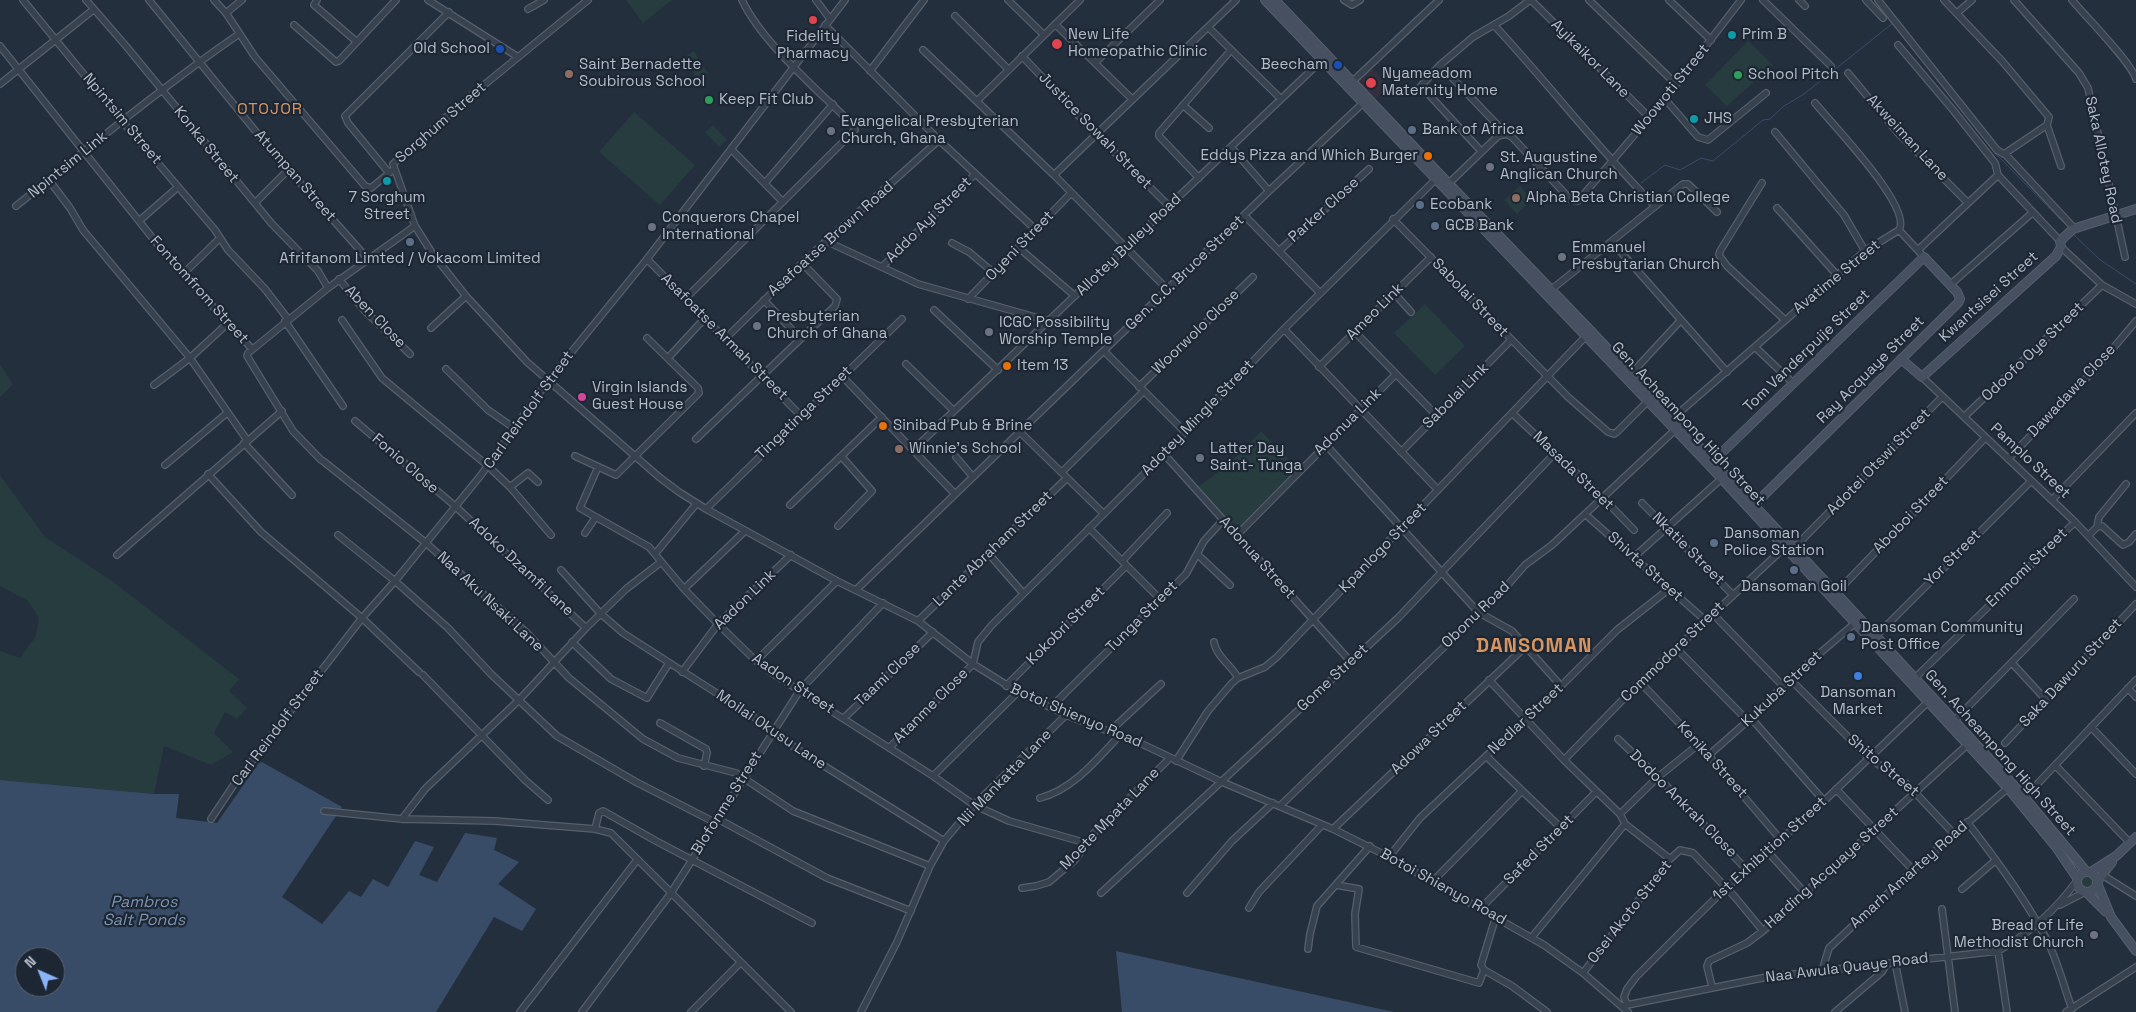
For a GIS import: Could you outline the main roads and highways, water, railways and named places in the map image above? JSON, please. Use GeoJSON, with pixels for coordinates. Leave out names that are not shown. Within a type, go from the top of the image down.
{"type":"FeatureCollection","features":[{"type":"Feature","properties":{"kind":"main road","name":"Gen. Acheampong High Street"},"geometry":{"type":"LineString","coordinates":[[1266,0],[1435,180],[1446,186],[1552,289],[1648,402],[1754,505],[2025,797],[2088,872]]}},
{"type":"Feature","properties":{"kind":"main road","name":"Gen. Acheampong High Street"},"geometry":{"type":"LineString","coordinates":[[1275,0],[1446,186],[1673,418],[1711,463],[1721,479],[2008,788],[2056,847],[2076,880]]}},
{"type":"Feature","properties":{"kind":"main road","name":"Kwantsisei Street"},"geometry":{"type":"LineString","coordinates":[[1922,377],[2050,262],[2056,256],[2060,244],[2066,235],[2073,228],[2136,209]]}},
{"type":"Feature","properties":{"kind":"main road","name":"Ray Acquaye Street"},"geometry":{"type":"LineString","coordinates":[[1754,505],[1958,303],[1959,296],[1951,284],[1924,257]]}},
{"type":"Feature","properties":{"kind":"main road","name":"Tom Vanderpuije Street"},"geometry":{"type":"LineString","coordinates":[[1711,463],[1924,257]]}},
{"type":"Feature","properties":{"kind":"main road","name":"Pamplo Street"},"geometry":{"type":"LineString","coordinates":[[1901,359],[1922,377]]}},
{"type":"Feature","properties":{"kind":"main road"},"geometry":{"type":"LineString","coordinates":[[2116,856],[2092,891],[2085,892],[2079,890],[2076,880],[2080,873],[2099,868],[2116,856],[2133,840]]}},
{"type":"Feature","properties":{"kind":"main road"},"geometry":{"type":"LineString","coordinates":[[2079,863],[2086,867],[2099,868]]}},
{"type":"Feature","properties":{"kind":"main road"},"geometry":{"type":"LineString","coordinates":[[2101,895],[2104,876],[2108,867]]}},
{"type":"Feature","properties":{"kind":"main road"},"geometry":{"type":"LineString","coordinates":[[2088,872],[2095,876],[2110,917]]}},
{"type":"Feature","properties":{"kind":"main road"},"geometry":{"type":"LineString","coordinates":[[2085,892],[2110,917],[2136,952]]}},
{"type":"Feature","properties":{"kind":"water","name":"Pambros Salt Ponds"},"geometry":{"type":"Polygon","coordinates":[[[260,761],[342,807],[282,897],[322,924],[349,891],[361,897],[373,879],[388,887],[415,841],[434,847],[419,875],[437,882],[465,833],[497,838],[494,850],[519,862],[498,884],[536,909],[522,931],[494,917],[436,1012],[0,1012],[0,780],[154,794],[179,794],[176,818],[217,823],[260,761]]]}},
{"type":"Feature","properties":{"kind":"water"},"geometry":{"type":"Polygon","coordinates":[[[1116,951],[1394,1012],[1122,1012],[1116,951]]]}},
{"type":"Feature","properties":{"kind":"waterway"},"geometry":{"type":"LineString","coordinates":[[1641,183],[1665,165],[1680,170],[1701,158],[1713,161],[1763,120],[1770,119],[1784,106],[1804,94],[1893,23]]}},
{"type":"Feature","properties":{"kind":"waterway"},"geometry":{"type":"LineString","coordinates":[[1984,138],[1996,154],[2066,225]]}},
{"type":"Feature","properties":{"kind":"waterway"},"geometry":{"type":"LineString","coordinates":[[2073,234],[2099,259],[2136,284]]}},
{"type":"Feature","properties":{"kind":"place","name":"Fidelity Pharmacy"},"geometry":{"type":"Point","coordinates":[813,20]}},
{"type":"Feature","properties":{"kind":"place","name":"Prim B"},"geometry":{"type":"Point","coordinates":[1732,35]}},
{"type":"Feature","properties":{"kind":"place","name":"New Life Homeopathic Clinic"},"geometry":{"type":"Point","coordinates":[1057,44]}},
{"type":"Feature","properties":{"kind":"place","name":"Old School"},"geometry":{"type":"Point","coordinates":[500,49]}},
{"type":"Feature","properties":{"kind":"place","name":"Beecham"},"geometry":{"type":"Point","coordinates":[1338,65]}},
{"type":"Feature","properties":{"kind":"place","name":"Saint Bernadette Soubirous School"},"geometry":{"type":"Point","coordinates":[569,74]}},
{"type":"Feature","properties":{"kind":"place","name":"School Pitch"},"geometry":{"type":"Point","coordinates":[1738,75]}},
{"type":"Feature","properties":{"kind":"place","name":"Nyameadom Maternity Home"},"geometry":{"type":"Point","coordinates":[1371,83]}},
{"type":"Feature","properties":{"kind":"place","name":"Keep Fit Club"},"geometry":{"type":"Point","coordinates":[709,100]}},
{"type":"Feature","properties":{"kind":"place","name":"JHS"},"geometry":{"type":"Point","coordinates":[1694,119]}},
{"type":"Feature","properties":{"kind":"place","name":"Bank of Africa"},"geometry":{"type":"Point","coordinates":[1412,130]}},
{"type":"Feature","properties":{"kind":"place","name":"Evangelical Presbyterian Church, Ghana"},"geometry":{"type":"Point","coordinates":[831,131]}},
{"type":"Feature","properties":{"kind":"place","name":"Eddys Pizza and Which Burger"},"geometry":{"type":"Point","coordinates":[1428,156]}},
{"type":"Feature","properties":{"kind":"place","name":"St. Augustine Anglican Church"},"geometry":{"type":"Point","coordinates":[1490,167]}},
{"type":"Feature","properties":{"kind":"place","name":"7 Sorghum Street"},"geometry":{"type":"Point","coordinates":[387,181]}},
{"type":"Feature","properties":{"kind":"place","name":"Alpha Beta Christian College"},"geometry":{"type":"Point","coordinates":[1516,198]}},
{"type":"Feature","properties":{"kind":"place","name":"Ecobank"},"geometry":{"type":"Point","coordinates":[1420,205]}},
{"type":"Feature","properties":{"kind":"place","name":"GCB Bank"},"geometry":{"type":"Point","coordinates":[1435,226]}},
{"type":"Feature","properties":{"kind":"place","name":"Conquerors Chapel International"},"geometry":{"type":"Point","coordinates":[652,227]}},
{"type":"Feature","properties":{"kind":"place","name":"Afrifanom Limted / Vokacom Limited"},"geometry":{"type":"Point","coordinates":[410,242]}},
{"type":"Feature","properties":{"kind":"place","name":"Emmanuel Presbytarian Church"},"geometry":{"type":"Point","coordinates":[1562,257]}},
{"type":"Feature","properties":{"kind":"place","name":"Presbyterian Church of Ghana"},"geometry":{"type":"Point","coordinates":[757,326]}},
{"type":"Feature","properties":{"kind":"place","name":"ICGC Possibility Worship Temple"},"geometry":{"type":"Point","coordinates":[989,332]}},
{"type":"Feature","properties":{"kind":"place","name":"Item 13"},"geometry":{"type":"Point","coordinates":[1007,366]}},
{"type":"Feature","properties":{"kind":"place","name":"Virgin Islands Guest House"},"geometry":{"type":"Point","coordinates":[582,397]}},
{"type":"Feature","properties":{"kind":"place","name":"Sinibad Pub & Brine"},"geometry":{"type":"Point","coordinates":[883,426]}},
{"type":"Feature","properties":{"kind":"place","name":"Winnie's School"},"geometry":{"type":"Point","coordinates":[899,449]}},
{"type":"Feature","properties":{"kind":"place","name":"Latter Day Saint- Tunga"},"geometry":{"type":"Point","coordinates":[1200,458]}},
{"type":"Feature","properties":{"kind":"place","name":"Dansoman Police Station"},"geometry":{"type":"Point","coordinates":[1714,543]}},
{"type":"Feature","properties":{"kind":"place","name":"Dansoman Goil"},"geometry":{"type":"Point","coordinates":[1794,570]}},
{"type":"Feature","properties":{"kind":"place","name":"Dansoman Community Post Office"},"geometry":{"type":"Point","coordinates":[1851,637]}},
{"type":"Feature","properties":{"kind":"place","name":"Dansoman Market"},"geometry":{"type":"Point","coordinates":[1858,676]}},
{"type":"Feature","properties":{"kind":"place","name":"Bread of Life Methodist Church"},"geometry":{"type":"Point","coordinates":[2094,935]}},
{"type":"Feature","properties":{"kind":"district","name":"OTOJOR"},"geometry":{"type":"Point","coordinates":[270,110]}},
{"type":"Feature","properties":{"kind":"district","name":"DANSOMAN"},"geometry":{"type":"Point","coordinates":[1534,647]}}]}
